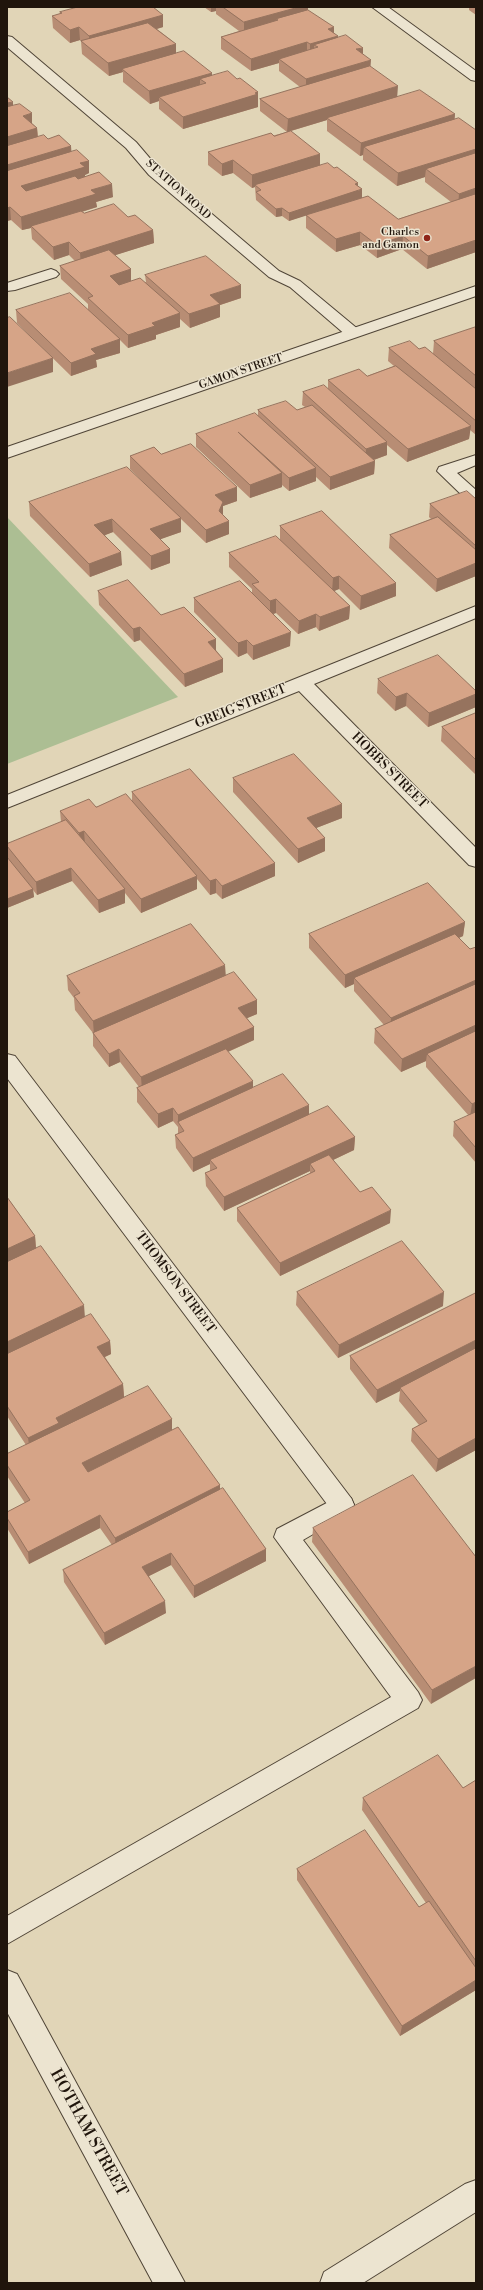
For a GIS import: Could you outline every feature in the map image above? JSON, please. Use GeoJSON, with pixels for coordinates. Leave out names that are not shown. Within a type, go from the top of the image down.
{"type":"FeatureCollection","features":[{"type":"Feature","properties":{"kind":"street"},"geometry":{"type":"LineString","coordinates":[[379,7],[476,77]]}},
{"type":"Feature","properties":{"kind":"street","name":"STATION ROAD"},"geometry":{"type":"LineString","coordinates":[[7,40],[131,145],[154,172],[274,274],[295,284],[353,333]]}},
{"type":"Feature","properties":{"kind":"street"},"geometry":{"type":"LineString","coordinates":[[8,286],[51,274]]}},
{"type":"Feature","properties":{"kind":"street","name":"GAMON STREET"},"geometry":{"type":"LineString","coordinates":[[7,453],[476,291]]}},
{"type":"Feature","properties":{"kind":"street"},"geometry":{"type":"LineString","coordinates":[[475,460],[445,471],[476,499]]}},
{"type":"Feature","properties":{"kind":"street","name":"GREIG STREET"},"geometry":{"type":"LineString","coordinates":[[7,802],[476,612]]}},
{"type":"Feature","properties":{"kind":"street","name":"HOBBS STREET"},"geometry":{"type":"LineString","coordinates":[[301,682],[476,860]]}},
{"type":"Feature","properties":{"kind":"street","name":"THOMSON STREET"},"geometry":{"type":"LineString","coordinates":[[7,1062],[342,1505],[286,1537],[409,1700],[7,1931]]}},
{"type":"Feature","properties":{"kind":"street","name":"HOTHAM STREET"},"geometry":{"type":"LineString","coordinates":[[7,1984],[170,2283]]}},
{"type":"Feature","properties":{"kind":"street"},"geometry":{"type":"LineString","coordinates":[[335,2283],[476,2195]]}},
{"type":"Feature","properties":{"kind":"green space"},"geometry":{"type":"Polygon","coordinates":[[[7,517],[178,697],[7,764],[7,517]]]}},
{"type":"Feature","properties":{"kind":"building"},"geometry":{"type":"Polygon","coordinates":[[[78,7],[153,7],[163,15],[89,36],[79,27],[70,30],[52,16],[78,7]]]}},
{"type":"Feature","properties":{"kind":"building"},"geometry":{"type":"Polygon","coordinates":[[[223,7],[299,7],[244,22],[223,7]]]}},
{"type":"Feature","properties":{"kind":"building"},"geometry":{"type":"Polygon","coordinates":[[[308,10],[334,27],[328,29],[338,36],[310,44],[307,42],[251,59],[221,37],[278,20],[276,19],[308,10]]]}},
{"type":"Feature","properties":{"kind":"building"},"geometry":{"type":"Polygon","coordinates":[[[148,23],[176,44],[108,63],[81,41],[148,23]]]}},
{"type":"Feature","properties":{"kind":"building"},"geometry":{"type":"Polygon","coordinates":[[[346,35],[363,48],[356,49],[371,60],[306,79],[279,59],[318,47],[314,45],[346,35]]]}},
{"type":"Feature","properties":{"kind":"building"},"geometry":{"type":"Polygon","coordinates":[[[184,51],[212,73],[149,91],[122,69],[184,51]]]}},
{"type":"Feature","properties":{"kind":"building"},"geometry":{"type":"Polygon","coordinates":[[[370,66],[398,86],[288,119],[260,99],[370,66]]]}},
{"type":"Feature","properties":{"kind":"building"},"geometry":{"type":"Polygon","coordinates":[[[228,71],[237,79],[240,78],[258,92],[255,93],[258,94],[183,117],[159,97],[206,83],[200,79],[228,71]]]}},
{"type":"Feature","properties":{"kind":"building"},"geometry":{"type":"Polygon","coordinates":[[[420,90],[455,114],[361,143],[327,118],[420,90]]]}},
{"type":"Feature","properties":{"kind":"building"},"geometry":{"type":"Polygon","coordinates":[[[7,97],[13,102],[7,103],[7,97]]]}},
{"type":"Feature","properties":{"kind":"building"},"geometry":{"type":"Polygon","coordinates":[[[20,104],[32,113],[23,116],[37,128],[7,137],[7,107],[20,104]]]}},
{"type":"Feature","properties":{"kind":"building"},"geometry":{"type":"Polygon","coordinates":[[[459,118],[476,130],[476,149],[398,173],[364,147],[459,118]]]}},
{"type":"Feature","properties":{"kind":"building"},"geometry":{"type":"Polygon","coordinates":[[[291,131],[320,154],[252,175],[233,160],[222,164],[208,152],[271,133],[274,136],[291,131]]]}},
{"type":"Feature","properties":{"kind":"building"},"geometry":{"type":"Polygon","coordinates":[[[44,135],[48,139],[59,135],[71,146],[7,165],[7,146],[44,135]]]}},
{"type":"Feature","properties":{"kind":"building"},"geometry":{"type":"Polygon","coordinates":[[[77,150],[89,161],[80,163],[85,167],[21,186],[26,191],[75,176],[78,179],[99,172],[112,184],[91,190],[96,194],[21,217],[10,207],[7,208],[7,171],[77,150]]]}},
{"type":"Feature","properties":{"kind":"building"},"geometry":{"type":"Polygon","coordinates":[[[476,153],[476,188],[459,194],[426,169],[476,153]]]}},
{"type":"Feature","properties":{"kind":"building"},"geometry":{"type":"Polygon","coordinates":[[[328,163],[334,168],[337,167],[358,183],[355,184],[362,189],[289,213],[282,208],[276,209],[256,192],[261,190],[255,185],[328,163]]]}},
{"type":"Feature","properties":{"kind":"building"},"geometry":{"type":"Polygon","coordinates":[[[476,194],[476,240],[428,256],[403,236],[377,245],[360,232],[336,239],[306,215],[368,196],[398,219],[476,194]]]}},
{"type":"Feature","properties":{"kind":"building"},"geometry":{"type":"Polygon","coordinates":[[[114,204],[128,217],[135,215],[153,230],[80,253],[69,242],[53,247],[31,226],[81,211],[84,213],[114,204]]]}},
{"type":"Feature","properties":{"kind":"building"},"geometry":{"type":"Polygon","coordinates":[[[109,250],[131,269],[110,276],[119,285],[140,278],[180,313],[152,323],[155,326],[128,335],[88,298],[93,296],[60,266],[109,250]]]}},
{"type":"Feature","properties":{"kind":"building"},"geometry":{"type":"Polygon","coordinates":[[[206,256],[241,285],[210,295],[220,304],[189,314],[145,275],[206,256]]]}},
{"type":"Feature","properties":{"kind":"building"},"geometry":{"type":"Polygon","coordinates":[[[70,293],[120,339],[91,349],[96,354],[71,363],[16,310],[70,293]]]}},
{"type":"Feature","properties":{"kind":"building"},"geometry":{"type":"Polygon","coordinates":[[[10,317],[53,358],[7,373],[7,318],[10,317]]]}},
{"type":"Feature","properties":{"kind":"building"},"geometry":{"type":"Polygon","coordinates":[[[476,327],[476,376],[434,341],[476,327]]]}},
{"type":"Feature","properties":{"kind":"building"},"geometry":{"type":"Polygon","coordinates":[[[410,341],[419,349],[425,347],[476,389],[476,421],[389,348],[410,341]]]}},
{"type":"Feature","properties":{"kind":"building"},"geometry":{"type":"Polygon","coordinates":[[[396,366],[471,426],[408,449],[328,380],[359,369],[367,376],[396,366]]]}},
{"type":"Feature","properties":{"kind":"building"},"geometry":{"type":"Polygon","coordinates":[[[324,385],[387,442],[366,449],[303,392],[324,385]]]}},
{"type":"Feature","properties":{"kind":"building"},"geometry":{"type":"Polygon","coordinates":[[[286,401],[297,410],[312,405],[375,461],[330,477],[258,410],[286,401]]]}},
{"type":"Feature","properties":{"kind":"building"},"geometry":{"type":"Polygon","coordinates":[[[255,413],[316,468],[289,478],[238,432],[282,473],[250,485],[196,434],[255,413]]]}},
{"type":"Feature","properties":{"kind":"building"},"geometry":{"type":"Polygon","coordinates":[[[191,444],[237,487],[215,495],[223,502],[219,511],[229,521],[206,530],[130,456],[154,447],[161,454],[191,444]]]}},
{"type":"Feature","properties":{"kind":"building"},"geometry":{"type":"Polygon","coordinates":[[[127,467],[181,518],[150,529],[170,549],[151,556],[112,519],[94,525],[121,552],[89,564],[29,502],[127,467]]]}},
{"type":"Feature","properties":{"kind":"building"},"geometry":{"type":"Polygon","coordinates":[[[467,491],[476,499],[476,546],[430,504],[467,491]]]}},
{"type":"Feature","properties":{"kind":"building"},"geometry":{"type":"Polygon","coordinates":[[[322,511],[396,583],[361,596],[339,576],[333,578],[280,526],[322,511]]]}},
{"type":"Feature","properties":{"kind":"building"},"geometry":{"type":"Polygon","coordinates":[[[438,517],[476,550],[476,563],[437,579],[390,535],[438,517]]]}},
{"type":"Feature","properties":{"kind":"building"},"geometry":{"type":"Polygon","coordinates":[[[276,536],[350,606],[320,617],[316,614],[299,621],[276,599],[270,601],[252,584],[259,582],[229,553],[276,536]]]}},
{"type":"Feature","properties":{"kind":"building"},"geometry":{"type":"Polygon","coordinates":[[[128,580],[161,615],[184,607],[216,639],[208,642],[223,659],[184,674],[140,627],[133,629],[98,591],[128,580]]]}},
{"type":"Feature","properties":{"kind":"building"},"geometry":{"type":"Polygon","coordinates":[[[240,581],[291,632],[253,646],[247,640],[238,643],[194,598],[240,581]]]}},
{"type":"Feature","properties":{"kind":"building"},"geometry":{"type":"Polygon","coordinates":[[[438,655],[476,691],[476,694],[429,713],[407,693],[396,697],[378,679],[438,655]]]}},
{"type":"Feature","properties":{"kind":"building"},"geometry":{"type":"Polygon","coordinates":[[[476,713],[476,760],[442,727],[476,713]]]}},
{"type":"Feature","properties":{"kind":"building"},"geometry":{"type":"Polygon","coordinates":[[[294,754],[342,804],[307,818],[325,838],[298,849],[233,778],[294,754]]]}},
{"type":"Feature","properties":{"kind":"building"},"geometry":{"type":"Polygon","coordinates":[[[190,769],[275,863],[222,886],[216,879],[210,881],[132,792],[190,769]]]}},
{"type":"Feature","properties":{"kind":"building"},"geometry":{"type":"Polygon","coordinates":[[[126,794],[197,876],[141,899],[84,831],[79,833],[60,811],[89,799],[96,807],[126,794]]]}},
{"type":"Feature","properties":{"kind":"building"},"geometry":{"type":"Polygon","coordinates":[[[66,820],[125,889],[98,900],[71,868],[36,882],[7,846],[7,844],[66,820]]]}},
{"type":"Feature","properties":{"kind":"building"},"geometry":{"type":"Polygon","coordinates":[[[7,857],[33,889],[7,899],[7,857]]]}},
{"type":"Feature","properties":{"kind":"building"},"geometry":{"type":"Polygon","coordinates":[[[428,883],[465,922],[345,975],[309,934],[428,883]]]}},
{"type":"Feature","properties":{"kind":"building"},"geometry":{"type":"Polygon","coordinates":[[[191,924],[225,965],[93,1021],[74,996],[80,993],[67,976],[191,924]]]}},
{"type":"Feature","properties":{"kind":"building"},"geometry":{"type":"Polygon","coordinates":[[[455,934],[470,949],[476,947],[476,980],[391,1018],[354,978],[455,934]]]}},
{"type":"Feature","properties":{"kind":"building"},"geometry":{"type":"Polygon","coordinates":[[[234,972],[257,1000],[238,1008],[254,1027],[141,1077],[119,1049],[109,1054],[93,1033],[234,972]]]}},
{"type":"Feature","properties":{"kind":"building"},"geometry":{"type":"Polygon","coordinates":[[[476,984],[476,1025],[402,1059],[375,1029],[476,984]]]}},
{"type":"Feature","properties":{"kind":"building"},"geometry":{"type":"Polygon","coordinates":[[[476,1031],[476,1102],[472,1104],[427,1054],[476,1031]]]}},
{"type":"Feature","properties":{"kind":"building"},"geometry":{"type":"Polygon","coordinates":[[[226,1049],[253,1081],[178,1115],[173,1108],[158,1114],[137,1088],[226,1049]]]}},
{"type":"Feature","properties":{"kind":"building"},"geometry":{"type":"Polygon","coordinates":[[[283,1074],[309,1105],[193,1158],[175,1135],[184,1131],[178,1122],[283,1074]]]}},
{"type":"Feature","properties":{"kind":"building"},"geometry":{"type":"Polygon","coordinates":[[[328,1106],[355,1137],[224,1197],[205,1173],[217,1168],[210,1160],[328,1106]]]}},
{"type":"Feature","properties":{"kind":"building"},"geometry":{"type":"Polygon","coordinates":[[[476,1112],[476,1148],[454,1122],[476,1112]]]}},
{"type":"Feature","properties":{"kind":"building"},"geometry":{"type":"Polygon","coordinates":[[[329,1155],[360,1192],[372,1187],[391,1210],[280,1263],[237,1208],[315,1171],[310,1164],[329,1155]]]}},
{"type":"Feature","properties":{"kind":"building"},"geometry":{"type":"Polygon","coordinates":[[[7,1197],[35,1236],[7,1249],[7,1197]]]}},
{"type":"Feature","properties":{"kind":"building"},"geometry":{"type":"Polygon","coordinates":[[[402,1241],[444,1292],[339,1345],[297,1292],[402,1241]]]}},
{"type":"Feature","properties":{"kind":"building"},"geometry":{"type":"Polygon","coordinates":[[[41,1246],[84,1305],[7,1342],[7,1262],[41,1246]]]}},
{"type":"Feature","properties":{"kind":"building"},"geometry":{"type":"Polygon","coordinates":[[[476,1293],[476,1340],[377,1390],[350,1356],[476,1293]]]}},
{"type":"Feature","properties":{"kind":"building"},"geometry":{"type":"Polygon","coordinates":[[[91,1314],[110,1341],[97,1347],[123,1384],[56,1418],[59,1423],[28,1438],[7,1406],[7,1354],[91,1314]]]}},
{"type":"Feature","properties":{"kind":"building"},"geometry":{"type":"Polygon","coordinates":[[[476,1348],[476,1438],[438,1459],[412,1429],[427,1421],[400,1388],[476,1348]]]}},
{"type":"Feature","properties":{"kind":"building"},"geometry":{"type":"Polygon","coordinates":[[[148,1386],[172,1419],[82,1463],[88,1472],[178,1427],[220,1485],[115,1538],[100,1515],[28,1552],[7,1518],[7,1512],[30,1500],[7,1465],[7,1454],[148,1386]]]}},
{"type":"Feature","properties":{"kind":"building"},"geometry":{"type":"Polygon","coordinates":[[[413,1475],[476,1557],[476,1666],[432,1690],[313,1528],[413,1475]]]}},
{"type":"Feature","properties":{"kind":"building"},"geometry":{"type":"Polygon","coordinates":[[[223,1488],[266,1549],[194,1586],[171,1553],[142,1567],[165,1601],[104,1633],[63,1570],[223,1488]]]}},
{"type":"Feature","properties":{"kind":"building"},"geometry":{"type":"Polygon","coordinates":[[[438,1755],[463,1788],[476,1780],[476,1961],[363,1798],[438,1755]]]}},
{"type":"Feature","properties":{"kind":"building"},"geometry":{"type":"Polygon","coordinates":[[[365,1830],[419,1907],[429,1901],[476,1968],[476,1980],[402,2026],[297,1869],[365,1830]]]}},
{"type":"Feature","properties":{"kind":"place","name":"Charles and Gamon"},"geometry":{"type":"Point","coordinates":[427,238]}}]}
